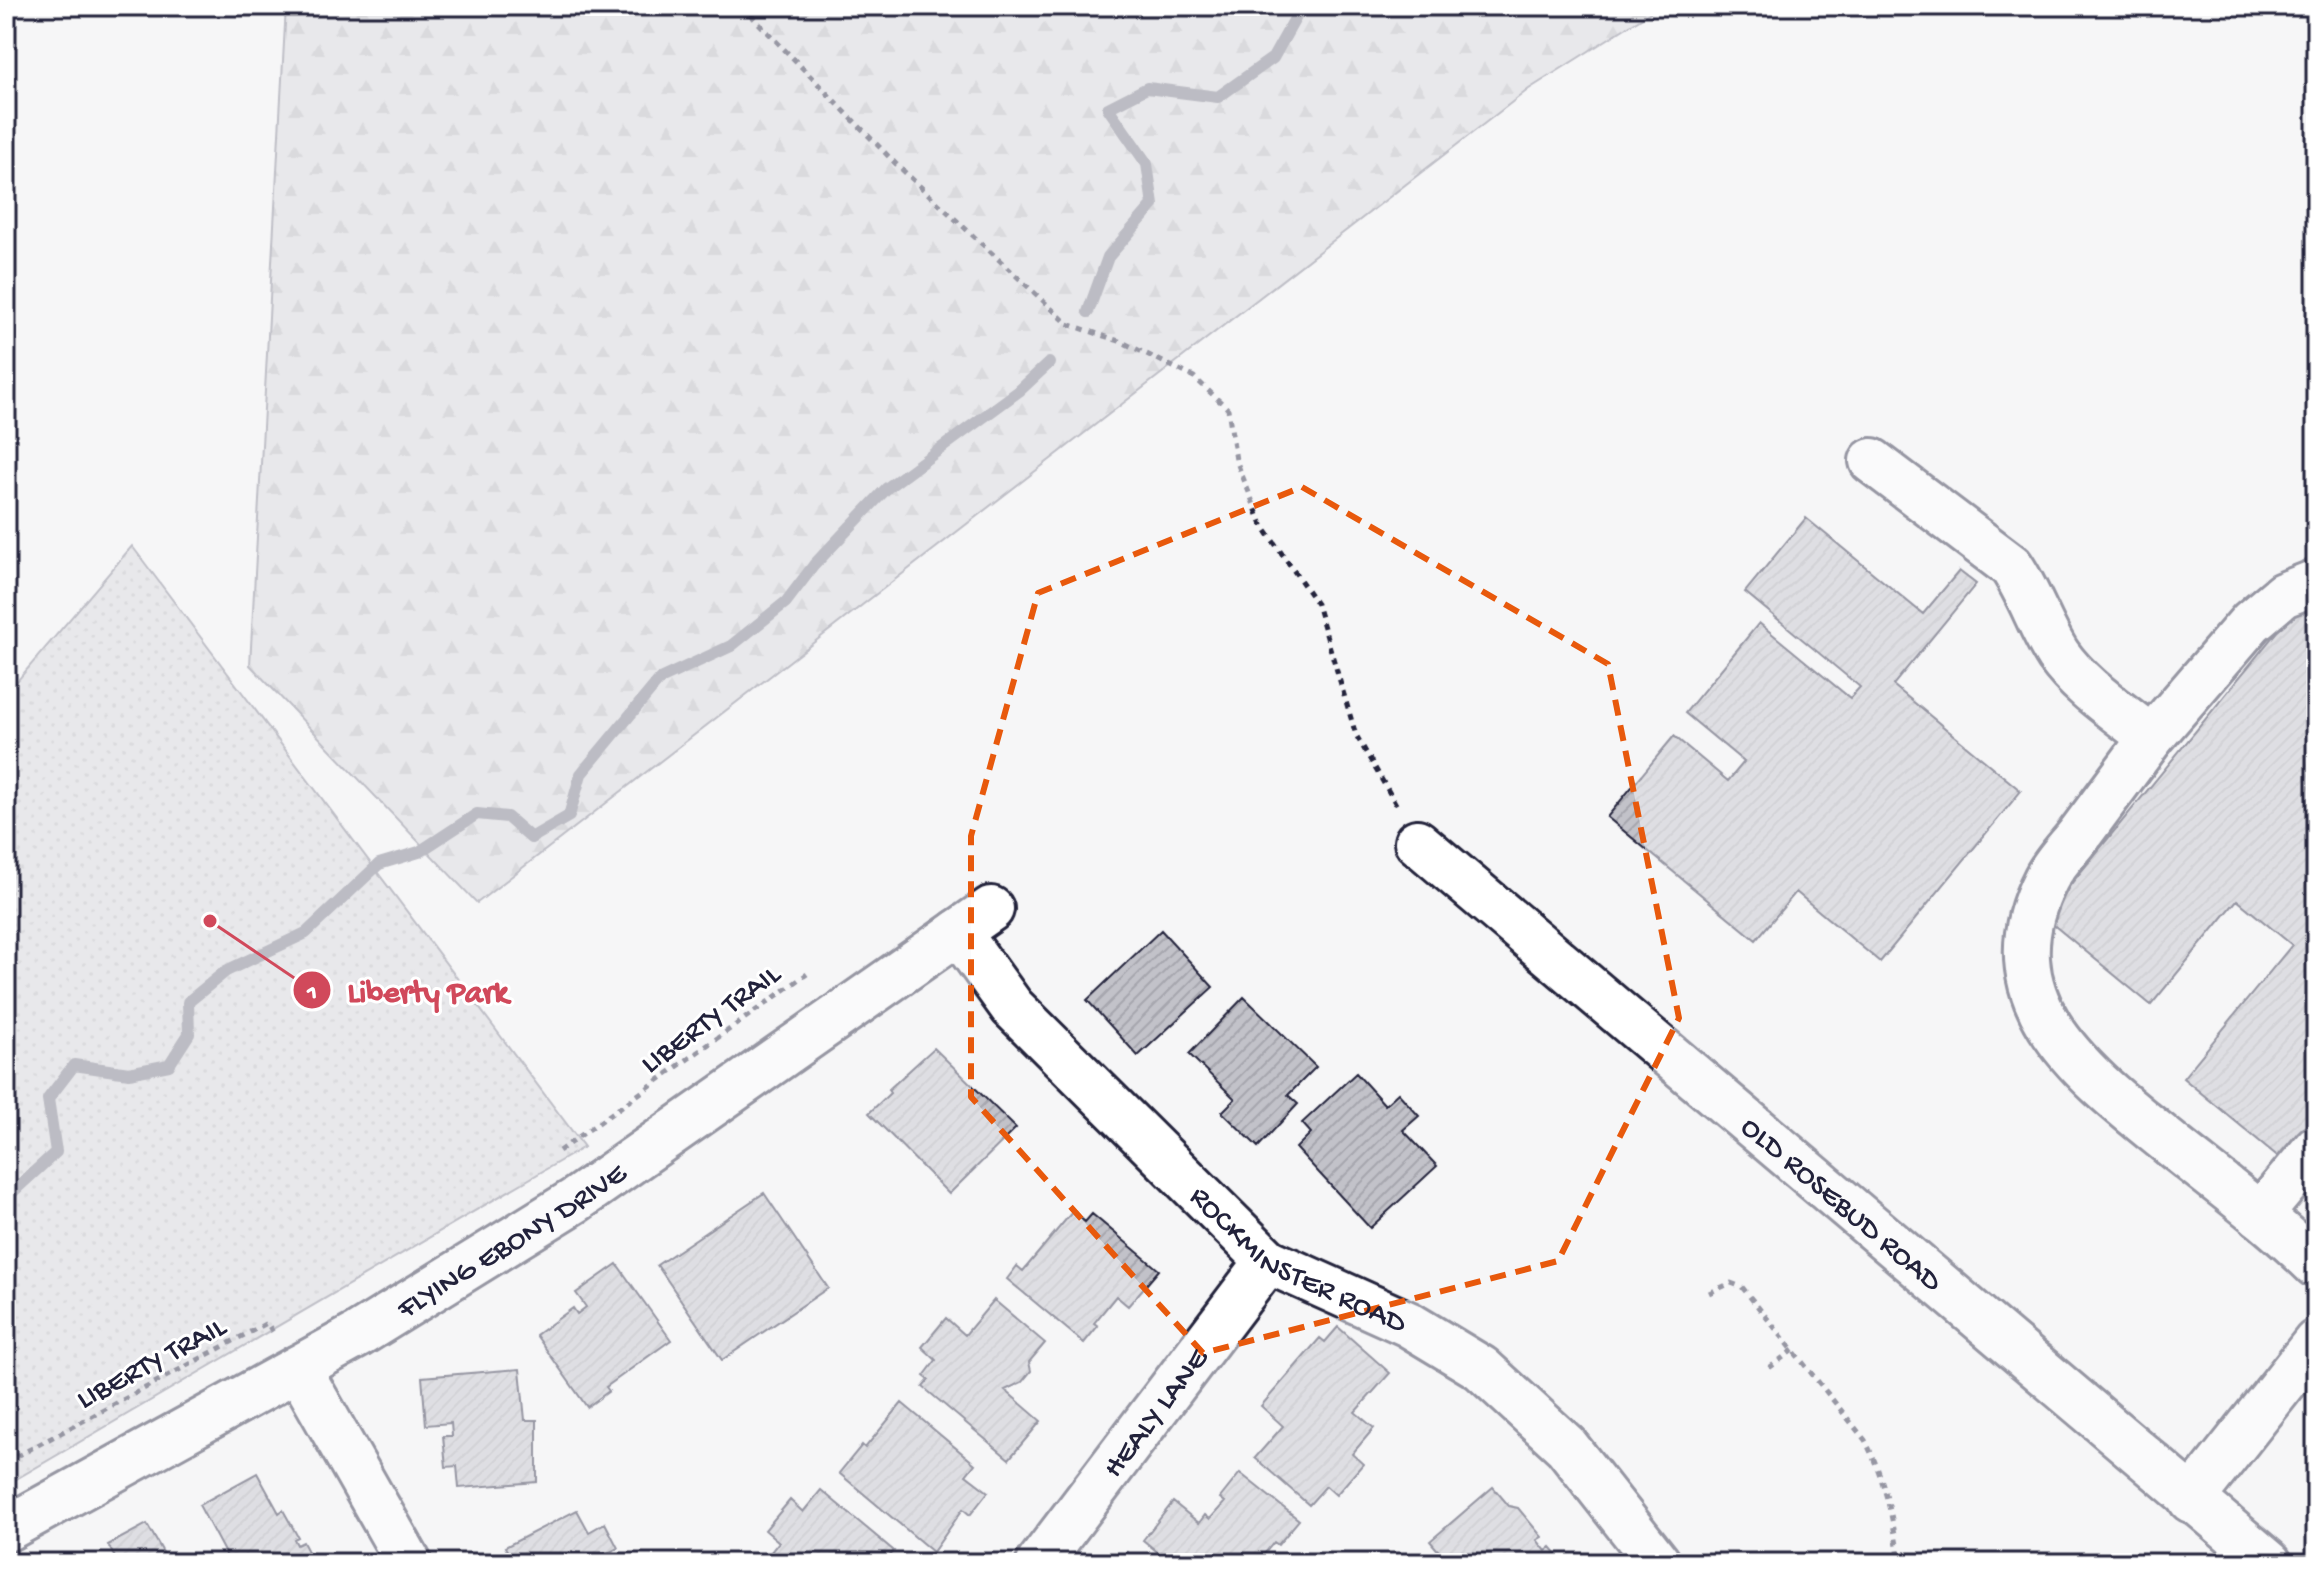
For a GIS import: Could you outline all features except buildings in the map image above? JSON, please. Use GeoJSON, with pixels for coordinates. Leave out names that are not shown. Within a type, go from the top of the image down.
{"type":"FeatureCollection","features":[{"type":"Feature","properties":{"kind":"street"},"geometry":{"type":"LineString","coordinates":[[1872,461],[2011,566],[2027,590],[2057,653],[2071,670],[2151,738]]}},
{"type":"Feature","properties":{"kind":"street"},"geometry":{"type":"LineString","coordinates":[[2316,582],[2283,595],[2251,622],[2151,738],[2047,877],[2031,918],[2027,947],[2029,973],[2048,1026],[2085,1074],[2260,1215],[2316,1265]]}},
{"type":"Feature","properties":{"kind":"street","name":"OLD ROSEBUD ROAD"},"geometry":{"type":"LineString","coordinates":[[1417,842],[2269,1563]]}},
{"type":"Feature","properties":{"kind":"street","name":"ROCKMINSTER ROAD"},"geometry":{"type":"LineString","coordinates":[[974,921],[1012,1007],[1268,1261],[1408,1324],[1481,1368],[1566,1446],[1658,1563]]}},
{"type":"Feature","properties":{"kind":"street","name":"FLYING EBONY DRIVE"},"geometry":{"type":"LineString","coordinates":[[6,1529],[358,1335],[576,1200],[974,921]]}},
{"type":"Feature","properties":{"kind":"street"},"geometry":{"type":"LineString","coordinates":[[2260,1215],[2316,1148]]}},
{"type":"Feature","properties":{"kind":"street","name":"HEALY LANE"},"geometry":{"type":"LineString","coordinates":[[1039,1563],[1268,1261]]}},
{"type":"Feature","properties":{"kind":"street"},"geometry":{"type":"LineString","coordinates":[[2191,1500],[2316,1342]]}},
{"type":"Feature","properties":{"kind":"street"},"geometry":{"type":"LineString","coordinates":[[298,1368],[409,1563]]}},
{"type":"Feature","properties":{"kind":"path"},"geometry":{"type":"LineString","coordinates":[[742,6],[896,164],[1068,324],[1122,342],[1194,377],[1228,409],[1236,460],[1262,525],[1317,604],[1356,735],[1417,842]]}},
{"type":"Feature","properties":{"kind":"path","name":"LIBERTY TRAIL"},"geometry":{"type":"LineString","coordinates":[[559,1151],[807,974]]}},
{"type":"Feature","properties":{"kind":"path"},"geometry":{"type":"LineString","coordinates":[[1709,1293],[1731,1283],[1742,1287],[1865,1440],[1879,1468],[1892,1511],[1900,1563]]}},
{"type":"Feature","properties":{"kind":"path","name":"LIBERTY TRAIL"},"geometry":{"type":"LineString","coordinates":[[6,1462],[267,1323],[298,1368]]}},
{"type":"Feature","properties":{"kind":"path"},"geometry":{"type":"LineString","coordinates":[[1769,1368],[1793,1350]]}},
{"type":"Feature","properties":{"kind":"highlighted area"},"geometry":{"type":"Polygon","coordinates":[[[1302,487],[1608,664],[1679,1018],[1558,1261],[1203,1353],[971,1097],[971,836],[1038,593],[1302,487]]]}},
{"type":"Feature","properties":{"kind":"green space"},"geometry":{"type":"Polygon","coordinates":[[[286,6],[1660,6],[1529,89],[477,903],[250,665],[286,6]]]}},
{"type":"Feature","properties":{"kind":"green space"},"geometry":{"type":"Polygon","coordinates":[[[132,546],[584,1147],[6,1485],[6,694],[132,546]]]}},
{"type":"Feature","properties":{"kind":"waterway"},"geometry":{"type":"LineString","coordinates":[[1088,312],[1108,257],[1153,205],[1147,164],[1108,108],[1147,88],[1218,97],[1273,58],[1302,6]]}},
{"type":"Feature","properties":{"kind":"waterway"},"geometry":{"type":"LineString","coordinates":[[6,1198],[56,1152],[48,1099],[74,1065],[129,1073],[169,1065],[189,1034],[188,1002],[226,971],[306,933],[379,864],[419,852],[477,814],[507,817],[531,838],[569,816],[581,774],[660,679],[731,646],[786,602],[814,565],[887,488],[1019,391],[1049,363]]}},
{"type":"Feature","properties":{"kind":"place","name":"Liberty Park"},"geometry":{"type":"Point","coordinates":[210,921]}}]}
